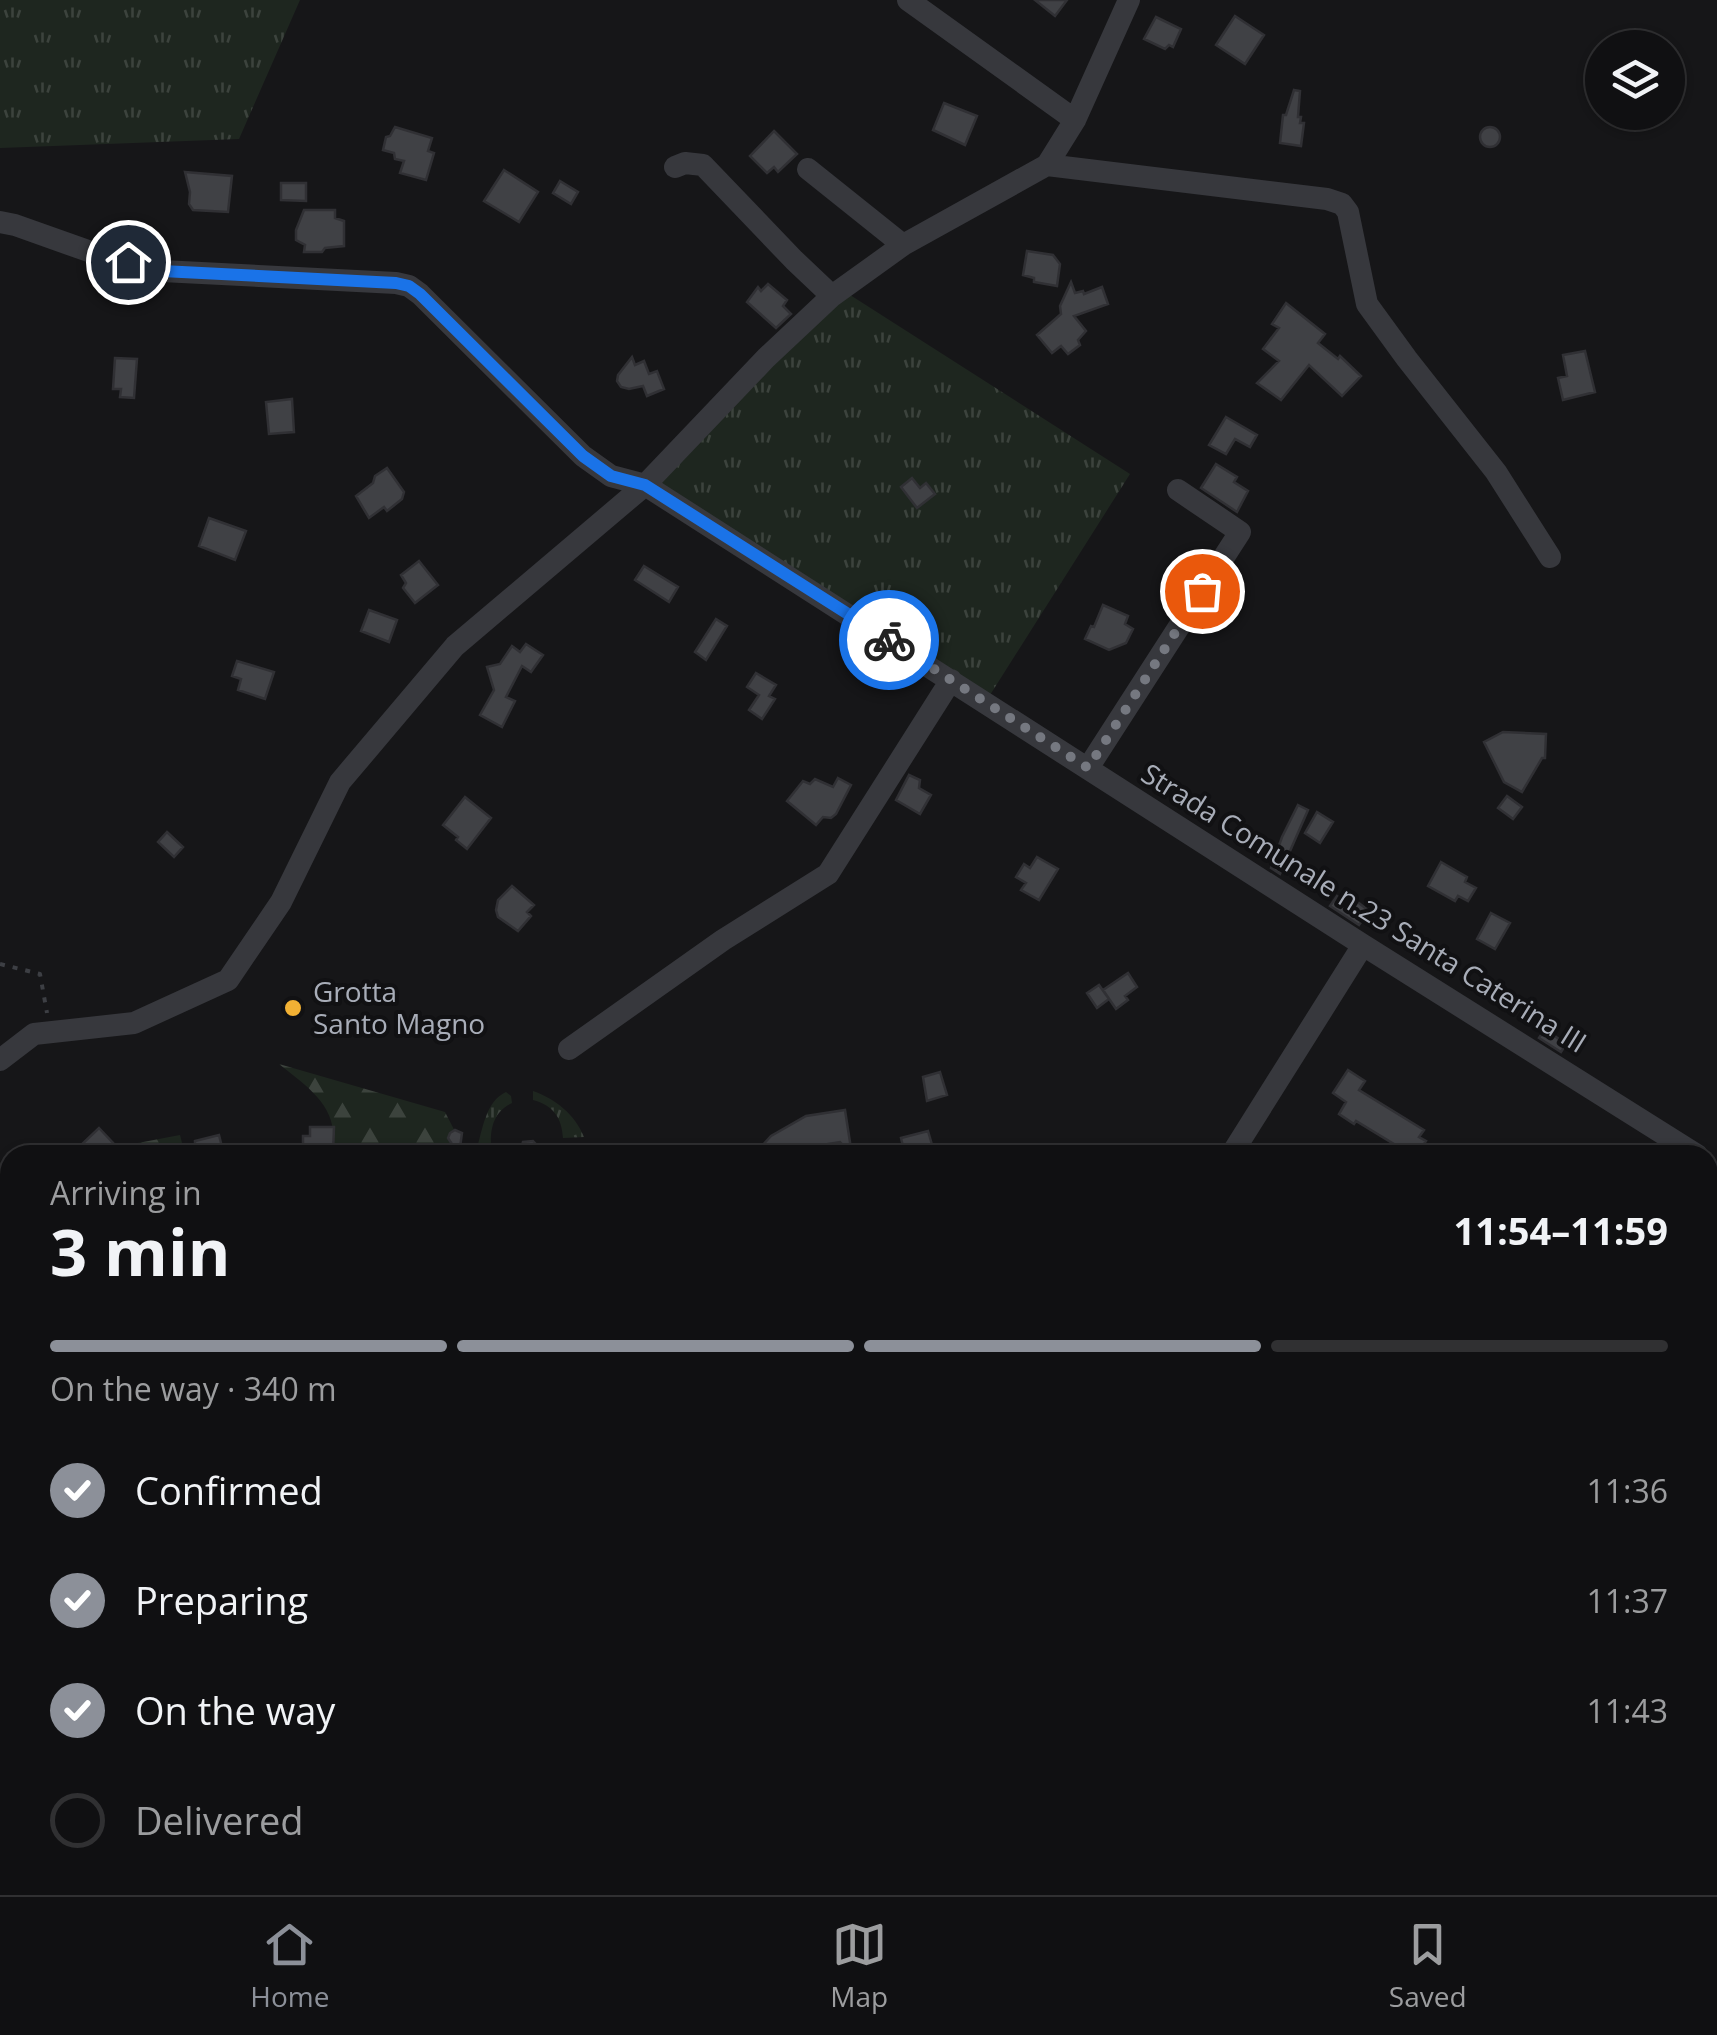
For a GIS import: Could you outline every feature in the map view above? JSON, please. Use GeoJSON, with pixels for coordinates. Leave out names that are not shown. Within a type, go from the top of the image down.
{"type":"FeatureCollection","features":[{"type":"Feature","properties":{"kind":"street"},"geometry":{"type":"LineString","coordinates":[[908,0],[1075,120]]}},
{"type":"Feature","properties":{"kind":"street"},"geometry":{"type":"LineString","coordinates":[[0,1060],[34,1034],[134,1022],[228,980],[282,902],[340,782],[455,646],[645,485],[766,358],[832,296],[903,246],[1047,165],[1075,120],[1129,0]]}},
{"type":"Feature","properties":{"kind":"street"},"geometry":{"type":"LineString","coordinates":[[674,166],[703,165],[832,296]]}},
{"type":"Feature","properties":{"kind":"street"},"geometry":{"type":"LineString","coordinates":[[1047,165],[1327,198],[1342,204],[1348,212],[1367,304],[1496,472],[1550,557]]}},
{"type":"Feature","properties":{"kind":"street"},"geometry":{"type":"LineString","coordinates":[[808,170],[903,246]]}},
{"type":"Feature","properties":{"kind":"street","name":"Strada Comunale n.23 Santa Caterina III"},"geometry":{"type":"LineString","coordinates":[[0,222],[94,254],[162,271],[409,286],[583,456],[611,476],[645,485],[1683,1145]]}},
{"type":"Feature","properties":{"kind":"street"},"geometry":{"type":"LineString","coordinates":[[1088,768],[1240,532],[1178,490]]}},
{"type":"Feature","properties":{"kind":"street"},"geometry":{"type":"LineString","coordinates":[[568,1049],[723,940],[828,874],[952,680]]}},
{"type":"Feature","properties":{"kind":"street"},"geometry":{"type":"LineString","coordinates":[[1237,1145],[1363,945]]}},
{"type":"Feature","properties":{"kind":"path"},"geometry":{"type":"LineString","coordinates":[[0,964],[40,974],[50,1032]]}},
{"type":"Feature","properties":{"kind":"green space"},"geometry":{"type":"Polygon","coordinates":[[[0,0],[300,0],[239,139],[0,148],[0,0]]]}},
{"type":"Feature","properties":{"kind":"green space"},"geometry":{"type":"Polygon","coordinates":[[[847,293],[1130,474],[990,695],[645,485],[847,293]]]}},
{"type":"Feature","properties":{"kind":"green space"},"geometry":{"type":"Polygon","coordinates":[[[279,1064],[445,1112],[462,1145],[332,1145],[331,1120],[313,1093],[279,1064]]]}},
{"type":"Feature","properties":{"kind":"green space"},"geometry":{"type":"Polygon","coordinates":[[[533,1091],[563,1108],[584,1137],[563,1138],[555,1113],[533,1100],[533,1091]]]}},
{"type":"Feature","properties":{"kind":"green space"},"geometry":{"type":"Polygon","coordinates":[[[506,1092],[512,1103],[494,1121],[491,1145],[478,1145],[490,1108],[506,1092]]]}},
{"type":"Feature","properties":{"kind":"green space"},"geometry":{"type":"Polygon","coordinates":[[[180,1135],[182,1145],[135,1145],[180,1135]]]}},
{"type":"Feature","properties":{"kind":"building"},"geometry":{"type":"Polygon","coordinates":[[[1035,0],[1067,0],[1055,16],[1035,0]]]}},
{"type":"Feature","properties":{"kind":"building"},"geometry":{"type":"Polygon","coordinates":[[[1235,16],[1264,35],[1245,64],[1216,45],[1235,16]]]}},
{"type":"Feature","properties":{"kind":"building"},"geometry":{"type":"Polygon","coordinates":[[[1156,17],[1181,29],[1173,47],[1165,49],[1144,39],[1156,17]]]}},
{"type":"Feature","properties":{"kind":"building"},"geometry":{"type":"Polygon","coordinates":[[[1294,90],[1300,91],[1298,117],[1304,123],[1301,146],[1280,143],[1283,115],[1294,90]]]}},
{"type":"Feature","properties":{"kind":"building"},"geometry":{"type":"Polygon","coordinates":[[[944,103],[977,116],[965,145],[933,130],[944,103]]]}},
{"type":"Feature","properties":{"kind":"building"},"geometry":{"type":"Polygon","coordinates":[[[395,127],[432,138],[428,151],[434,153],[426,180],[400,173],[404,161],[383,150],[386,137],[395,127]]]}},
{"type":"Feature","properties":{"kind":"building"},"geometry":{"type":"Polygon","coordinates":[[[1490,127],[1500,137],[1490,147],[1480,137],[1490,127]]]}},
{"type":"Feature","properties":{"kind":"building"},"geometry":{"type":"Polygon","coordinates":[[[774,131],[797,154],[778,172],[774,167],[767,173],[750,156],[774,131]]]}},
{"type":"Feature","properties":{"kind":"building"},"geometry":{"type":"Polygon","coordinates":[[[504,170],[538,192],[519,222],[484,201],[504,170]]]}},
{"type":"Feature","properties":{"kind":"building"},"geometry":{"type":"Polygon","coordinates":[[[185,172],[232,176],[228,212],[193,210],[185,172]]]}},
{"type":"Feature","properties":{"kind":"building"},"geometry":{"type":"Polygon","coordinates":[[[560,181],[578,192],[571,204],[553,193],[560,181]]]}},
{"type":"Feature","properties":{"kind":"building"},"geometry":{"type":"Polygon","coordinates":[[[281,183],[306,183],[306,201],[281,200],[281,183]]]}},
{"type":"Feature","properties":{"kind":"building"},"geometry":{"type":"Polygon","coordinates":[[[304,210],[335,210],[335,218],[344,221],[344,246],[304,252],[305,245],[296,240],[296,230],[304,210]]]}},
{"type":"Feature","properties":{"kind":"building"},"geometry":{"type":"Polygon","coordinates":[[[1027,251],[1053,255],[1060,264],[1057,286],[1034,282],[1034,278],[1023,275],[1027,251]]]}},
{"type":"Feature","properties":{"kind":"building"},"geometry":{"type":"Polygon","coordinates":[[[1071,282],[1075,293],[1102,287],[1108,304],[1074,316],[1086,331],[1078,340],[1080,345],[1068,354],[1061,346],[1052,353],[1037,335],[1061,314],[1060,306],[1071,282]]]}},
{"type":"Feature","properties":{"kind":"building"},"geometry":{"type":"Polygon","coordinates":[[[768,284],[787,300],[783,306],[791,314],[776,328],[747,302],[758,287],[761,291],[768,284]]]}},
{"type":"Feature","properties":{"kind":"building"},"geometry":{"type":"Polygon","coordinates":[[[1286,303],[1325,334],[1318,343],[1338,359],[1340,356],[1361,376],[1342,396],[1309,365],[1281,400],[1257,383],[1279,361],[1263,349],[1279,328],[1272,324],[1286,303]]]}},
{"type":"Feature","properties":{"kind":"building"},"geometry":{"type":"Polygon","coordinates":[[[1585,351],[1595,392],[1563,400],[1558,378],[1567,376],[1563,355],[1585,351]]]}},
{"type":"Feature","properties":{"kind":"building"},"geometry":{"type":"Polygon","coordinates":[[[632,357],[635,365],[644,361],[649,374],[657,371],[664,389],[647,396],[643,386],[621,387],[618,375],[632,357]]]}},
{"type":"Feature","properties":{"kind":"building"},"geometry":{"type":"Polygon","coordinates":[[[115,358],[137,359],[134,398],[120,397],[121,389],[113,389],[115,358]]]}},
{"type":"Feature","properties":{"kind":"building"},"geometry":{"type":"Polygon","coordinates":[[[292,399],[294,432],[269,434],[266,402],[292,399]]]}},
{"type":"Feature","properties":{"kind":"building"},"geometry":{"type":"Polygon","coordinates":[[[1226,417],[1257,435],[1250,447],[1235,439],[1226,454],[1209,445],[1226,417]]]}},
{"type":"Feature","properties":{"kind":"building"},"geometry":{"type":"Polygon","coordinates":[[[1216,464],[1237,477],[1234,482],[1248,491],[1237,512],[1201,488],[1216,464]]]}},
{"type":"Feature","properties":{"kind":"building"},"geometry":{"type":"Polygon","coordinates":[[[387,468],[404,492],[402,499],[369,518],[356,496],[387,468]]]}},
{"type":"Feature","properties":{"kind":"building"},"geometry":{"type":"Polygon","coordinates":[[[912,478],[920,488],[926,483],[935,494],[917,508],[901,487],[912,478]]]}},
{"type":"Feature","properties":{"kind":"building"},"geometry":{"type":"Polygon","coordinates":[[[209,518],[246,531],[235,560],[199,546],[209,518]]]}},
{"type":"Feature","properties":{"kind":"building"},"geometry":{"type":"Polygon","coordinates":[[[419,561],[438,585],[415,603],[403,588],[406,583],[401,575],[419,561]]]}},
{"type":"Feature","properties":{"kind":"building"},"geometry":{"type":"Polygon","coordinates":[[[644,566],[678,587],[669,602],[635,580],[644,566]]]}},
{"type":"Feature","properties":{"kind":"building"},"geometry":{"type":"Polygon","coordinates":[[[1103,605],[1128,616],[1125,624],[1133,629],[1126,643],[1109,650],[1085,639],[1103,605]]]}},
{"type":"Feature","properties":{"kind":"building"},"geometry":{"type":"Polygon","coordinates":[[[369,610],[397,620],[389,642],[361,631],[369,610]]]}},
{"type":"Feature","properties":{"kind":"building"},"geometry":{"type":"Polygon","coordinates":[[[716,619],[727,626],[706,660],[695,652],[716,619]]]}},
{"type":"Feature","properties":{"kind":"building"},"geometry":{"type":"Polygon","coordinates":[[[526,644],[543,655],[531,672],[522,666],[506,697],[515,701],[502,727],[480,715],[494,690],[487,667],[500,664],[512,646],[520,652],[526,644]]]}},
{"type":"Feature","properties":{"kind":"building"},"geometry":{"type":"Polygon","coordinates":[[[237,661],[274,672],[265,699],[238,690],[241,679],[232,676],[237,661]]]}},
{"type":"Feature","properties":{"kind":"building"},"geometry":{"type":"Polygon","coordinates":[[[756,673],[776,685],[769,696],[775,699],[762,719],[749,710],[759,695],[747,687],[756,673]]]}},
{"type":"Feature","properties":{"kind":"building"},"geometry":{"type":"Polygon","coordinates":[[[1503,732],[1546,734],[1545,758],[1522,792],[1504,782],[1484,742],[1503,732]]]}},
{"type":"Feature","properties":{"kind":"building"},"geometry":{"type":"Polygon","coordinates":[[[909,775],[920,780],[919,788],[931,795],[920,814],[896,800],[909,775]]]}},
{"type":"Feature","properties":{"kind":"building"},"geometry":{"type":"Polygon","coordinates":[[[838,778],[851,785],[836,814],[823,817],[816,825],[787,801],[803,781],[810,784],[815,779],[833,787],[838,778]]]}},
{"type":"Feature","properties":{"kind":"building"},"geometry":{"type":"Polygon","coordinates":[[[1507,796],[1522,807],[1513,819],[1498,808],[1507,796]]]}},
{"type":"Feature","properties":{"kind":"building"},"geometry":{"type":"Polygon","coordinates":[[[465,797],[491,818],[467,849],[443,825],[465,797]]]}},
{"type":"Feature","properties":{"kind":"building"},"geometry":{"type":"Polygon","coordinates":[[[1298,805],[1308,810],[1280,874],[1271,868],[1298,805]]]}},
{"type":"Feature","properties":{"kind":"building"},"geometry":{"type":"Polygon","coordinates":[[[1317,812],[1333,822],[1320,843],[1305,833],[1317,812]]]}},
{"type":"Feature","properties":{"kind":"building"},"geometry":{"type":"Polygon","coordinates":[[[167,832],[183,847],[174,857],[158,842],[167,832]]]}},
{"type":"Feature","properties":{"kind":"building"},"geometry":{"type":"Polygon","coordinates":[[[1037,857],[1058,869],[1039,900],[1021,890],[1026,883],[1016,877],[1024,864],[1030,868],[1037,857]]]}},
{"type":"Feature","properties":{"kind":"building"},"geometry":{"type":"Polygon","coordinates":[[[1441,862],[1467,877],[1465,882],[1476,888],[1468,901],[1458,896],[1455,901],[1428,886],[1441,862]]]}},
{"type":"Feature","properties":{"kind":"building"},"geometry":{"type":"Polygon","coordinates":[[[512,886],[534,905],[527,912],[531,916],[518,931],[498,917],[496,910],[498,900],[512,886]]]}},
{"type":"Feature","properties":{"kind":"building"},"geometry":{"type":"Polygon","coordinates":[[[1337,896],[1345,902],[1350,896],[1369,911],[1359,925],[1330,906],[1337,896]]]}},
{"type":"Feature","properties":{"kind":"building"},"geometry":{"type":"Polygon","coordinates":[[[1491,913],[1510,923],[1495,949],[1477,939],[1491,913]]]}},
{"type":"Feature","properties":{"kind":"building"},"geometry":{"type":"Polygon","coordinates":[[[1128,973],[1137,987],[1116,1009],[1103,990],[1128,973]]]}},
{"type":"Feature","properties":{"kind":"building"},"geometry":{"type":"Polygon","coordinates":[[[1099,985],[1109,999],[1097,1008],[1087,993],[1099,985]]]}},
{"type":"Feature","properties":{"kind":"building"},"geometry":{"type":"Polygon","coordinates":[[[1545,1029],[1566,1044],[1561,1052],[1539,1038],[1545,1029]]]}},
{"type":"Feature","properties":{"kind":"building"},"geometry":{"type":"Polygon","coordinates":[[[1348,1070],[1365,1081],[1359,1090],[1424,1130],[1419,1137],[1426,1141],[1423,1145],[1395,1145],[1356,1121],[1354,1124],[1339,1114],[1346,1102],[1333,1093],[1348,1070]]]}},
{"type":"Feature","properties":{"kind":"building"},"geometry":{"type":"Polygon","coordinates":[[[940,1072],[947,1095],[927,1101],[923,1077],[940,1072]]]}},
{"type":"Feature","properties":{"kind":"building"},"geometry":{"type":"Polygon","coordinates":[[[845,1110],[850,1145],[763,1145],[806,1116],[845,1110]]]}},
{"type":"Feature","properties":{"kind":"building"},"geometry":{"type":"Polygon","coordinates":[[[310,1127],[334,1127],[333,1145],[303,1145],[303,1136],[310,1136],[310,1127]]]}},
{"type":"Feature","properties":{"kind":"building"},"geometry":{"type":"Polygon","coordinates":[[[99,1128],[114,1144],[113,1145],[81,1145],[99,1128]]]}},
{"type":"Feature","properties":{"kind":"building"},"geometry":{"type":"Polygon","coordinates":[[[928,1131],[932,1145],[903,1145],[901,1138],[928,1131]]]}},
{"type":"Feature","properties":{"kind":"building"},"geometry":{"type":"Polygon","coordinates":[[[450,1133],[462,1133],[460,1145],[453,1145],[450,1133]]]}},
{"type":"Feature","properties":{"kind":"building"},"geometry":{"type":"Polygon","coordinates":[[[219,1135],[222,1145],[195,1145],[195,1141],[219,1135]]]}},
{"type":"Feature","properties":{"kind":"way so far"},"geometry":{"type":"LineString","coordinates":[[889,640],[1088,768],[1202,591]]}},
{"type":"Feature","properties":{"kind":"place","name":"Grotta Santo Magno"},"geometry":{"type":"Point","coordinates":[293,1008]}},
{"type":"Feature","properties":{"kind":"route"},"geometry":{"type":"LineString","coordinates":[[128,262],[162,271],[409,286],[583,456],[611,476],[645,485],[889,640]]}}]}
